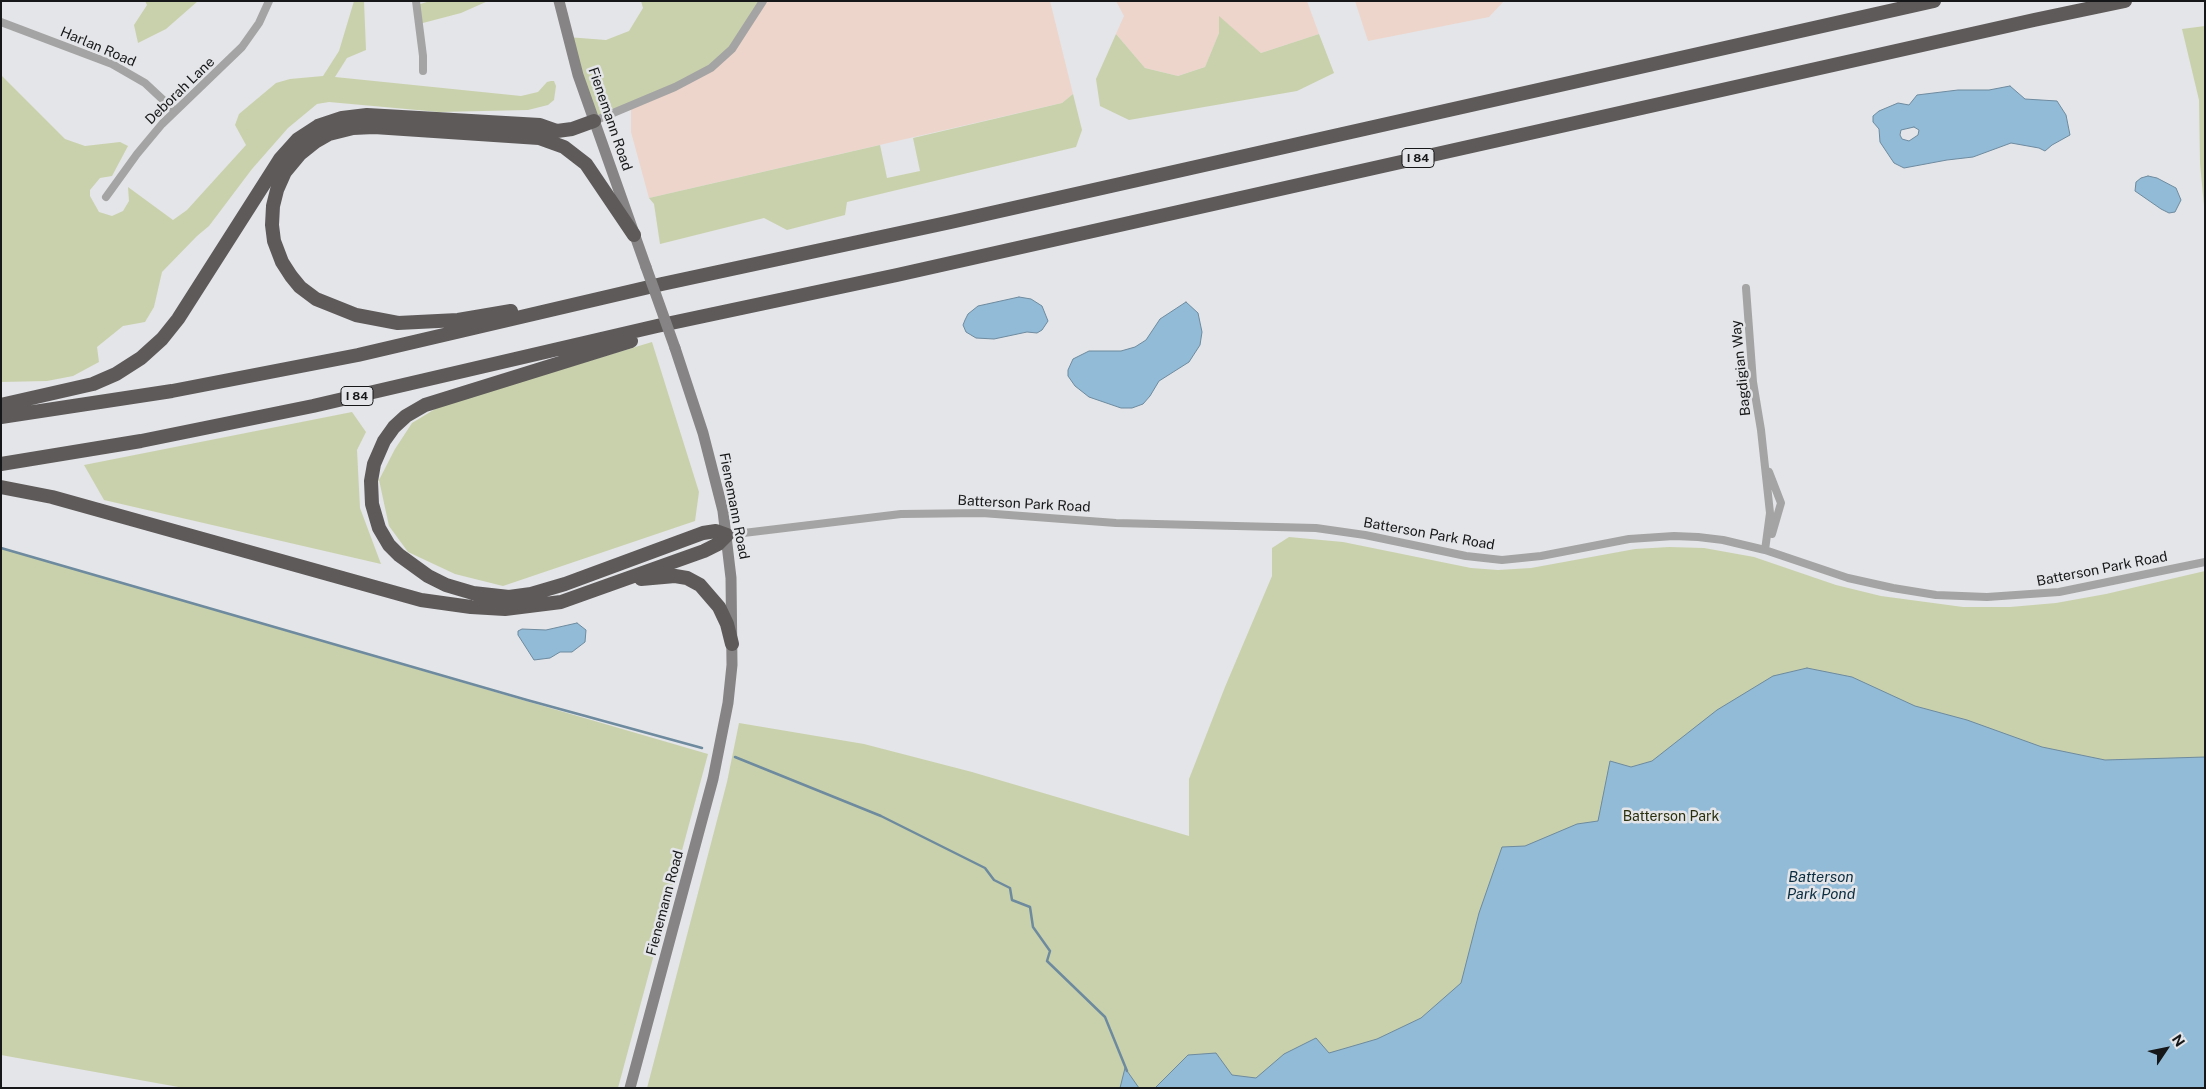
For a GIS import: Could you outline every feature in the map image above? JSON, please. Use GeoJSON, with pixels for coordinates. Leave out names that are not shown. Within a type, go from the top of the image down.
{"type":"FeatureCollection","features":[{"type":"Feature","properties":{"kind":"highway"},"geometry":{"type":"LineString","coordinates":[[1,417],[127,399],[257,376],[1934,1]]}},
{"type":"Feature","properties":{"kind":"highway","name":"I 84"},"geometry":{"type":"LineString","coordinates":[[1,464],[132,443],[261,417],[711,314],[916,271],[2125,1]]}},
{"type":"Feature","properties":{"kind":"highway"},"geometry":{"type":"LineString","coordinates":[[1,405],[94,384],[122,371],[146,353],[178,319],[280,159],[298,139],[318,126],[342,118],[367,115],[540,124],[557,131]]}},
{"type":"Feature","properties":{"kind":"highway"},"geometry":{"type":"LineString","coordinates":[[539,138],[594,121]]}},
{"type":"Feature","properties":{"kind":"highway"},"geometry":{"type":"LineString","coordinates":[[550,310],[517,310],[458,320],[412,323],[377,320],[347,312],[316,299],[296,282],[279,255],[272,225],[275,198],[289,166],[315,142],[337,131],[374,127],[539,138],[564,147],[586,164],[634,236]]}},
{"type":"Feature","properties":{"kind":"highway"},"geometry":{"type":"LineString","coordinates":[[1,487],[52,497],[392,593],[446,605],[505,609],[535,606],[570,599],[714,546],[727,535],[716,531],[704,533],[552,589],[525,595],[499,596],[468,592],[446,585],[428,576],[394,551],[384,538],[376,521],[371,498],[372,472],[384,440],[402,420],[420,407],[542,367],[672,329],[711,314]]}},
{"type":"Feature","properties":{"kind":"highway"},"geometry":{"type":"LineString","coordinates":[[628,579],[675,576],[697,583],[708,592],[719,607],[727,624],[732,644]]}},
{"type":"Feature","properties":{"kind":"main road","name":"Fienemann Road"},"geometry":{"type":"LineString","coordinates":[[559,1],[573,58],[634,236],[675,348],[709,452],[727,535],[731,578],[732,644],[728,702],[713,779],[630,1088]]}},
{"type":"Feature","properties":{"kind":"street","name":"Deborah Lane"},"geometry":{"type":"LineString","coordinates":[[106,197],[137,154],[175,111],[242,48],[260,23],[269,1]]}},
{"type":"Feature","properties":{"kind":"street"},"geometry":{"type":"LineString","coordinates":[[416,1],[423,71]]}},
{"type":"Feature","properties":{"kind":"street"},"geometry":{"type":"LineString","coordinates":[[594,121],[675,87],[711,68],[732,49],[763,1]]}},
{"type":"Feature","properties":{"kind":"street","name":"Harlan Road"},"geometry":{"type":"LineString","coordinates":[[1,22],[112,64],[145,82],[175,111]]}},
{"type":"Feature","properties":{"kind":"street","name":"Bagdigian Way"},"geometry":{"type":"LineString","coordinates":[[1746,288],[1753,382],[1770,513],[1765,550]]}},
{"type":"Feature","properties":{"kind":"street","name":"Bagdigian Way"},"geometry":{"type":"LineString","coordinates":[[1762,445],[1781,503],[1765,550]]}},
{"type":"Feature","properties":{"kind":"street","name":"Batterson Park Road"},"geometry":{"type":"LineString","coordinates":[[727,535],[894,515],[966,513],[1116,523],[1316,528],[1365,535],[1466,556],[1502,560],[1541,556],[1607,542],[1667,536],[1723,540],[1765,550],[1870,584],[1914,592],[1962,597],[2013,597],[2060,592],[2205,562]]}},
{"type":"Feature","properties":{"kind":"shaded area"},"geometry":{"type":"Polygon","coordinates":[[[760,1],[1050,1],[1073,94],[1062,103],[649,198],[631,132],[631,104],[760,1]]]}},
{"type":"Feature","properties":{"kind":"shaded area"},"geometry":{"type":"Polygon","coordinates":[[[1116,1],[1307,1],[1319,34],[1261,53],[1219,17],[1219,33],[1205,67],[1178,76],[1145,68],[1116,34],[1124,16],[1116,1]]]}},
{"type":"Feature","properties":{"kind":"shaded area"},"geometry":{"type":"Polygon","coordinates":[[[1355,1],[1504,1],[1489,17],[1368,41],[1355,1]]]}},
{"type":"Feature","properties":{"kind":"green space"},"geometry":{"type":"Polygon","coordinates":[[[145,1],[198,1],[166,29],[138,43],[134,25],[147,5],[145,1]]]}},
{"type":"Feature","properties":{"kind":"green space"},"geometry":{"type":"Polygon","coordinates":[[[354,1],[364,1],[366,50],[347,58],[335,77],[521,96],[538,92],[547,82],[554,81],[556,86],[554,100],[548,105],[528,110],[439,112],[329,102],[317,104],[288,128],[252,169],[209,226],[162,272],[154,307],[145,322],[123,326],[97,347],[99,362],[73,376],[47,381],[1,382],[1,75],[65,139],[85,146],[120,142],[128,146],[112,176],[100,178],[90,190],[90,196],[99,212],[112,216],[123,211],[129,201],[128,187],[173,220],[187,210],[246,145],[235,125],[239,114],[276,83],[290,79],[323,76],[339,51],[354,1]]]}},
{"type":"Feature","properties":{"kind":"green space"},"geometry":{"type":"Polygon","coordinates":[[[430,1],[488,1],[461,13],[419,24],[417,5],[430,1]]]}},
{"type":"Feature","properties":{"kind":"green space"},"geometry":{"type":"Polygon","coordinates":[[[641,1],[759,1],[734,42],[711,67],[594,121],[567,37],[606,40],[629,31],[643,8],[641,1]]]}},
{"type":"Feature","properties":{"kind":"green space"},"geometry":{"type":"Polygon","coordinates":[[[1219,16],[1261,53],[1319,34],[1334,73],[1297,91],[1129,120],[1100,106],[1096,79],[1116,34],[1145,68],[1178,76],[1205,67],[1219,33],[1219,16]]]}},
{"type":"Feature","properties":{"kind":"green space"},"geometry":{"type":"Polygon","coordinates":[[[2205,26],[2205,217],[2200,163],[2199,100],[2182,29],[2205,26]]]}},
{"type":"Feature","properties":{"kind":"green space"},"geometry":{"type":"Polygon","coordinates":[[[1073,94],[1082,130],[1076,147],[847,202],[845,215],[787,230],[764,218],[660,244],[654,204],[649,198],[880,145],[887,178],[920,171],[913,138],[1062,103],[1073,94]]]}},
{"type":"Feature","properties":{"kind":"green space"},"geometry":{"type":"Polygon","coordinates":[[[652,342],[699,492],[695,521],[503,586],[455,574],[408,552],[389,526],[379,480],[395,449],[412,423],[440,406],[652,342]]]}},
{"type":"Feature","properties":{"kind":"green space"},"geometry":{"type":"Polygon","coordinates":[[[352,412],[366,432],[357,450],[360,508],[381,564],[104,500],[84,465],[352,412]]]}},
{"type":"Feature","properties":{"kind":"green space","name":"Batterson Park"},"geometry":{"type":"Polygon","coordinates":[[[1289,537],[1343,542],[1471,568],[1498,570],[1531,568],[1635,549],[1669,547],[1704,548],[1754,557],[1836,585],[1881,596],[1963,607],[2010,607],[2056,603],[2106,594],[2205,571],[2205,1088],[647,1088],[727,782],[739,723],[864,744],[972,772],[1189,836],[1189,779],[1272,576],[1272,548],[1289,537]]]}},
{"type":"Feature","properties":{"kind":"green space"},"geometry":{"type":"Polygon","coordinates":[[[1,548],[708,754],[618,1088],[184,1088],[1,1055],[1,548]]]}},
{"type":"Feature","properties":{"kind":"water"},"geometry":{"type":"Polygon","coordinates":[[[2010,86],[2025,99],[2057,101],[2066,115],[2070,135],[2045,151],[2039,148],[2011,143],[1973,157],[1904,168],[1894,163],[1880,142],[1879,129],[1873,122],[1873,116],[1879,111],[1898,103],[1909,105],[1917,95],[1958,90],[1989,90],[2010,86]],[[1914,127],[1901,130],[1900,135],[1902,139],[1909,141],[1918,135],[1919,130],[1914,127]]]}},
{"type":"Feature","properties":{"kind":"water"},"geometry":{"type":"Polygon","coordinates":[[[2148,176],[2157,178],[2176,188],[2181,200],[2175,212],[2169,213],[2161,209],[2135,191],[2136,182],[2148,176]]]}},
{"type":"Feature","properties":{"kind":"water"},"geometry":{"type":"Polygon","coordinates":[[[1019,297],[1031,299],[1042,306],[1048,321],[1042,330],[1037,333],[1027,332],[994,339],[976,338],[966,332],[963,325],[965,320],[968,314],[978,306],[1019,297]]]}},
{"type":"Feature","properties":{"kind":"water"},"geometry":{"type":"Polygon","coordinates":[[[1186,302],[1198,313],[1202,332],[1200,345],[1189,362],[1159,381],[1143,404],[1132,408],[1121,408],[1089,397],[1075,386],[1068,376],[1068,370],[1073,359],[1089,351],[1121,351],[1135,347],[1146,340],[1160,319],[1186,302]]]}},
{"type":"Feature","properties":{"kind":"water"},"geometry":{"type":"Polygon","coordinates":[[[577,623],[586,630],[585,642],[572,652],[560,652],[550,658],[534,660],[518,635],[518,631],[522,629],[546,630],[577,623]]]}},
{"type":"Feature","properties":{"kind":"water","name":"Batterson Park Pond"},"geometry":{"type":"Polygon","coordinates":[[[1807,668],[1852,677],[1915,706],[1967,720],[2042,747],[2105,760],[2205,757],[2205,1088],[1155,1088],[1188,1055],[1216,1053],[1232,1075],[1256,1078],[1284,1054],[1316,1038],[1329,1053],[1377,1039],[1421,1018],[1461,983],[1479,913],[1502,847],[1525,846],[1577,824],[1598,821],[1610,761],[1631,767],[1652,761],[1717,710],[1773,676],[1807,668]]]}},
{"type":"Feature","properties":{"kind":"water"},"geometry":{"type":"Polygon","coordinates":[[[1125,1068],[1139,1088],[1120,1088],[1125,1068]]]}},
{"type":"Feature","properties":{"kind":"waterway"},"geometry":{"type":"LineString","coordinates":[[1,548],[527,700],[702,748]]}},
{"type":"Feature","properties":{"kind":"waterway"},"geometry":{"type":"LineString","coordinates":[[735,757],[881,816],[985,868],[994,880],[1010,888],[1012,900],[1030,907],[1033,927],[1050,951],[1047,961],[1105,1017],[1127,1071]]}}]}
